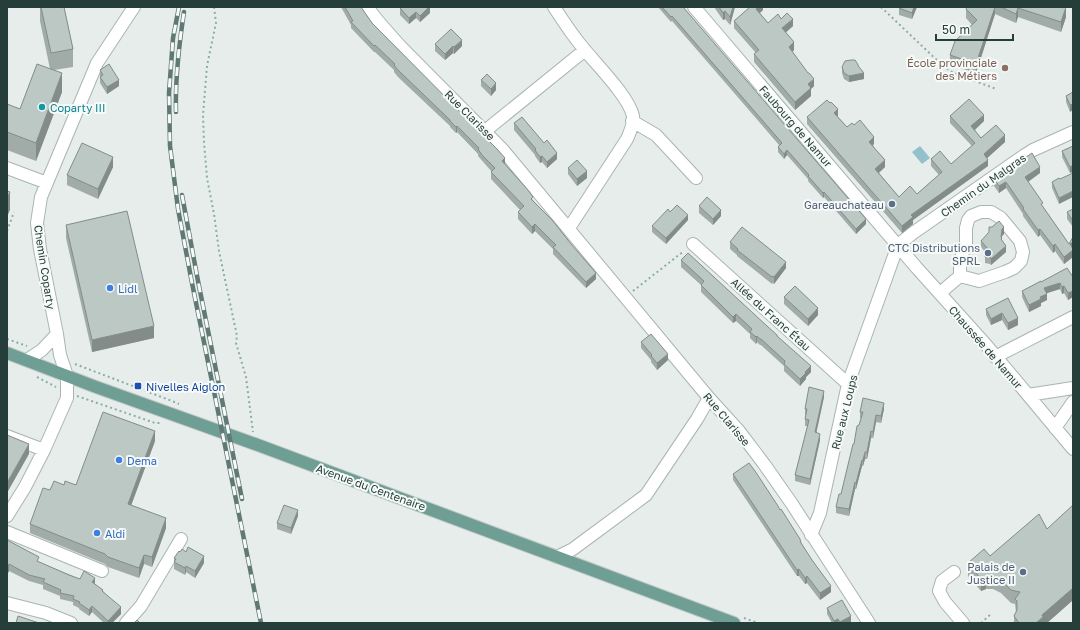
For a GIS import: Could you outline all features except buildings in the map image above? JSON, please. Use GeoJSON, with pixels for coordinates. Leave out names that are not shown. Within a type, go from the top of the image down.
{"type":"FeatureCollection","features":[{"type":"Feature","properties":{"kind":"main road","name":"Avenue du Centenaire"},"geometry":{"type":"LineString","coordinates":[[7,353],[103,390],[255,444],[734,623]]}},
{"type":"Feature","properties":{"kind":"street","name":"Chemin Coparty"},"geometry":{"type":"LineString","coordinates":[[7,516],[25,487],[44,450],[67,398],[67,376],[60,355],[40,249],[37,224],[41,197],[97,63],[134,7]]}},
{"type":"Feature","properties":{"kind":"street","name":"Rue Clarisse"},"geometry":{"type":"LineString","coordinates":[[367,7],[400,46],[504,150],[709,398],[739,431],[792,504],[869,623]]}},
{"type":"Feature","properties":{"kind":"street"},"geometry":{"type":"LineString","coordinates":[[554,7],[574,37],[629,104],[633,116],[632,128],[627,139],[569,228]]}},
{"type":"Feature","properties":{"kind":"street","name":"Faubourg de Namur"},"geometry":{"type":"LineString","coordinates":[[694,7],[898,246]]}},
{"type":"Feature","properties":{"kind":"street"},"geometry":{"type":"LineString","coordinates":[[485,131],[585,50]]}},
{"type":"Feature","properties":{"kind":"street"},"geometry":{"type":"LineString","coordinates":[[632,121],[656,135],[696,178]]}},
{"type":"Feature","properties":{"kind":"street","name":"Chemin du Malgras"},"geometry":{"type":"LineString","coordinates":[[898,246],[1025,155],[1073,132]]}},
{"type":"Feature","properties":{"kind":"street"},"geometry":{"type":"LineString","coordinates":[[7,168],[47,183]]}},
{"type":"Feature","properties":{"kind":"street"},"geometry":{"type":"LineString","coordinates":[[940,294],[960,276],[962,254],[966,247],[966,228],[968,220],[971,216],[981,212],[991,212],[1002,218],[1020,241],[1023,252],[1021,261],[1014,268],[979,281],[960,276]]}},
{"type":"Feature","properties":{"kind":"street","name":"Allée du Franc Étau"},"geometry":{"type":"LineString","coordinates":[[693,244],[848,384]]}},
{"type":"Feature","properties":{"kind":"street","name":"Chaussée de Namur"},"geometry":{"type":"LineString","coordinates":[[898,246],[1073,449]]}},
{"type":"Feature","properties":{"kind":"street","name":"Rue aux Loups"},"geometry":{"type":"LineString","coordinates":[[811,535],[820,513],[848,384],[898,246]]}},
{"type":"Feature","properties":{"kind":"street"},"geometry":{"type":"LineString","coordinates":[[995,357],[1073,317]]}},
{"type":"Feature","properties":{"kind":"street"},"geometry":{"type":"LineString","coordinates":[[27,360],[42,350],[57,334]]}},
{"type":"Feature","properties":{"kind":"street"},"geometry":{"type":"LineString","coordinates":[[1028,395],[1073,388]]}},
{"type":"Feature","properties":{"kind":"street"},"geometry":{"type":"LineString","coordinates":[[557,557],[573,549],[646,495],[709,398]]}},
{"type":"Feature","properties":{"kind":"street"},"geometry":{"type":"LineString","coordinates":[[1055,428],[1073,402]]}},
{"type":"Feature","properties":{"kind":"street"},"geometry":{"type":"LineString","coordinates":[[7,436],[44,450]]}},
{"type":"Feature","properties":{"kind":"street"},"geometry":{"type":"LineString","coordinates":[[7,532],[102,571]]}},
{"type":"Feature","properties":{"kind":"street"},"geometry":{"type":"LineString","coordinates":[[126,623],[141,606],[181,539]]}},
{"type":"Feature","properties":{"kind":"street"},"geometry":{"type":"LineString","coordinates":[[954,572],[942,581],[939,591],[945,602],[963,623]]}},
{"type":"Feature","properties":{"kind":"street"},"geometry":{"type":"LineString","coordinates":[[7,603],[46,613],[71,623]]}},
{"type":"Feature","properties":{"kind":"path"},"geometry":{"type":"LineString","coordinates":[[214,7],[216,23],[207,66],[203,115],[207,178],[219,251],[237,336],[236,343],[246,377],[255,444]]}},
{"type":"Feature","properties":{"kind":"path"},"geometry":{"type":"LineString","coordinates":[[881,7],[942,65],[952,72],[996,89]]}},
{"type":"Feature","properties":{"kind":"path"},"geometry":{"type":"LineString","coordinates":[[7,231],[14,212]]}},
{"type":"Feature","properties":{"kind":"path"},"geometry":{"type":"LineString","coordinates":[[626,297],[693,244]]}},
{"type":"Feature","properties":{"kind":"path"},"geometry":{"type":"LineString","coordinates":[[981,623],[991,614]]}},
{"type":"Feature","properties":{"kind":"water"},"geometry":{"type":"Polygon","coordinates":[[[920,146],[930,158],[922,164],[912,152],[920,146]]]}},
{"type":"Feature","properties":{"kind":"railway"},"geometry":{"type":"LineString","coordinates":[[179,7],[173,38],[169,93],[170,146],[178,209],[261,623]]}},
{"type":"Feature","properties":{"kind":"railway"},"geometry":{"type":"LineString","coordinates":[[176,112],[176,87],[180,37],[184,12]]}},
{"type":"Feature","properties":{"kind":"railway"},"geometry":{"type":"LineString","coordinates":[[182,195],[242,499]]}},
{"type":"Feature","properties":{"kind":"place","name":"École provinciale des Métiers"},"geometry":{"type":"Point","coordinates":[1005,68]}},
{"type":"Feature","properties":{"kind":"place","name":"Coparty III"},"geometry":{"type":"Point","coordinates":[42,107]}},
{"type":"Feature","properties":{"kind":"place","name":"Gareauchateau"},"geometry":{"type":"Point","coordinates":[892,204]}},
{"type":"Feature","properties":{"kind":"place","name":"CTC Distributions SPRL"},"geometry":{"type":"Point","coordinates":[988,253]}},
{"type":"Feature","properties":{"kind":"place","name":"Lidl"},"geometry":{"type":"Point","coordinates":[110,288]}},
{"type":"Feature","properties":{"kind":"place","name":"Nivelles Aiglon"},"geometry":{"type":"Point","coordinates":[138,386]}},
{"type":"Feature","properties":{"kind":"place","name":"Dema"},"geometry":{"type":"Point","coordinates":[119,460]}},
{"type":"Feature","properties":{"kind":"place","name":"Aldi"},"geometry":{"type":"Point","coordinates":[97,533]}},
{"type":"Feature","properties":{"kind":"place","name":"Palais de Justice II"},"geometry":{"type":"Point","coordinates":[1023,572]}}]}
